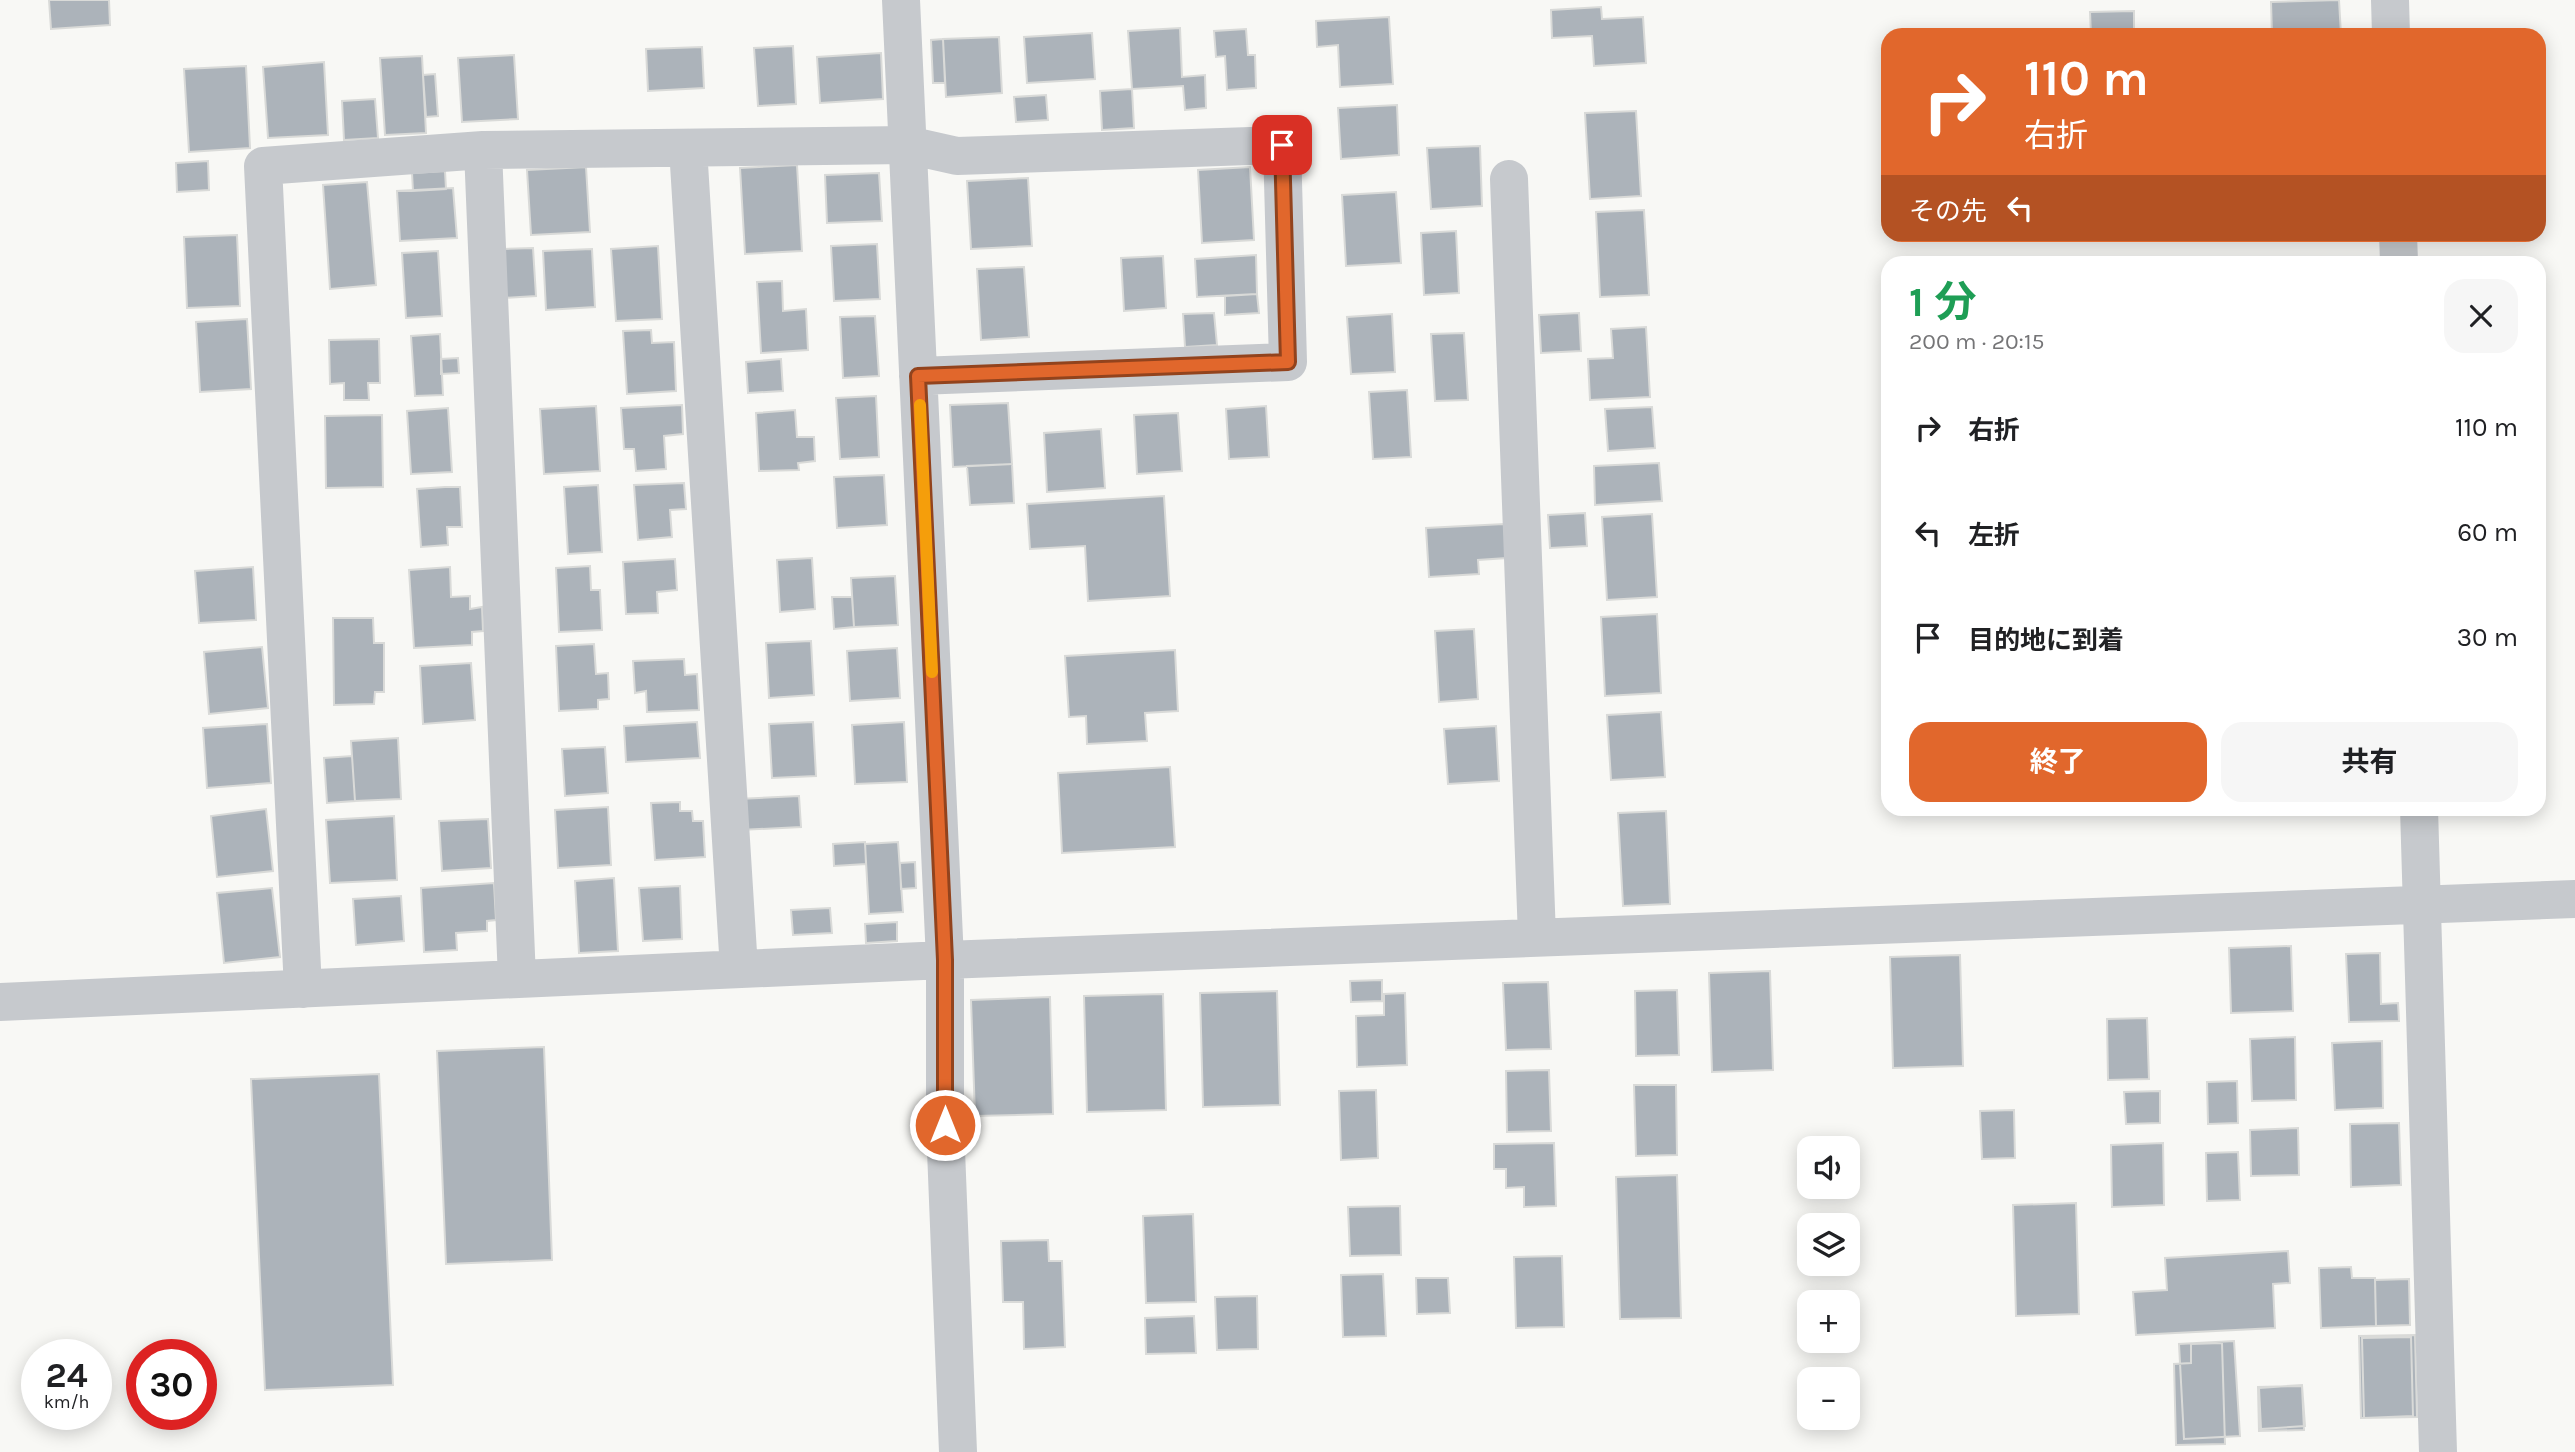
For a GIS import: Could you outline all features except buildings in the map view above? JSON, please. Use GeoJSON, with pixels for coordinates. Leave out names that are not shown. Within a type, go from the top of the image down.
{"type":"FeatureCollection","features":[{"type":"Feature","properties":{"kind":"street"},"geometry":{"type":"LineString","coordinates":[[901,0],[945,960],[945,1125],[958,1452]]}},
{"type":"Feature","properties":{"kind":"street"},"geometry":{"type":"LineString","coordinates":[[2390,0],[2391,28]]}},
{"type":"Feature","properties":{"kind":"street"},"geometry":{"type":"LineString","coordinates":[[303,989],[263,166],[483,150],[908,145],[957,156],[1282,145],[1288,362],[918,376]]}},
{"type":"Feature","properties":{"kind":"street"},"geometry":{"type":"LineString","coordinates":[[688,148],[739,969]]}},
{"type":"Feature","properties":{"kind":"street"},"geometry":{"type":"LineString","coordinates":[[483,150],[517,979]]}},
{"type":"Feature","properties":{"kind":"street"},"geometry":{"type":"LineString","coordinates":[[1509,179],[1537,937]]}},
{"type":"Feature","properties":{"kind":"street"},"geometry":{"type":"LineString","coordinates":[[2419,816],[2438,1452]]}},
{"type":"Feature","properties":{"kind":"street"},"geometry":{"type":"LineString","coordinates":[[0,1002],[945,960],[2575,899]]}},
{"type":"Feature","properties":{"kind":"slow traffic"},"geometry":{"type":"LineString","coordinates":[[920,405],[932,672]]}},
{"type":"Feature","properties":{"kind":"route"},"geometry":{"type":"LineString","coordinates":[[945,1125],[945,960],[918,376],[1288,362],[1282,145]]}}]}
